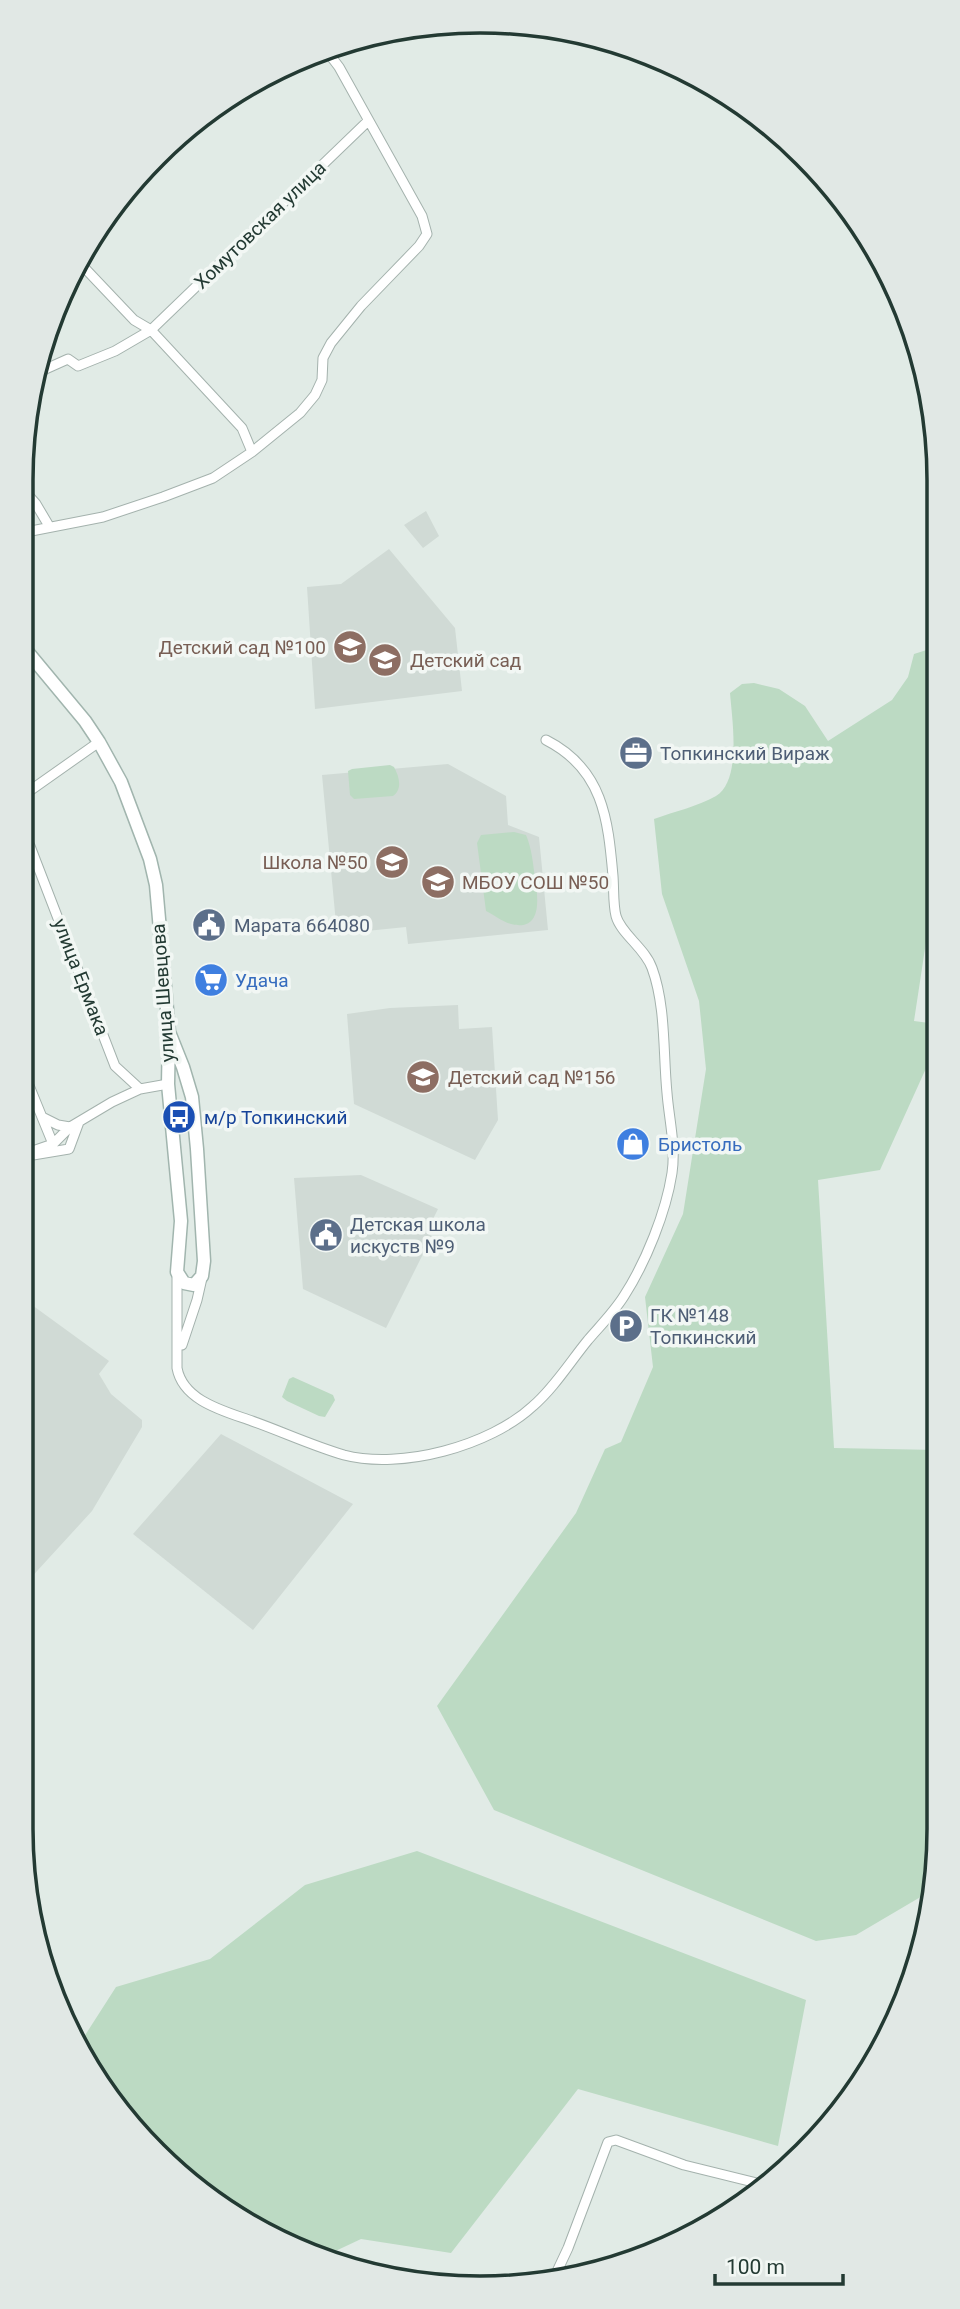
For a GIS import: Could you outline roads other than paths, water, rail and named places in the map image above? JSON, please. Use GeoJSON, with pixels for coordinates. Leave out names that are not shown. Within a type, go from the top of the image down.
{"type":"FeatureCollection","features":[{"type":"Feature","properties":{"kind":"main road","name":"улица Шевцова"},"geometry":{"type":"LineString","coordinates":[[33,658],[99,742],[121,782],[150,859],[156,885],[169,1032],[168,1084],[181,1221],[177,1272]]}},
{"type":"Feature","properties":{"kind":"main road"},"geometry":{"type":"LineString","coordinates":[[169,1032],[192,1097],[204,1261],[202,1276],[194,1285],[184,1283],[177,1272]]}},
{"type":"Feature","properties":{"kind":"street"},"geometry":{"type":"LineString","coordinates":[[33,530],[103,517],[163,497],[213,478],[252,452],[300,413],[315,395],[322,380],[323,358],[331,343],[427,234],[422,216],[332,58]]}},
{"type":"Feature","properties":{"kind":"street","name":"Хомутовская улица"},"geometry":{"type":"LineString","coordinates":[[47,368],[68,359],[78,366],[115,351],[151,330],[368,121]]}},
{"type":"Feature","properties":{"kind":"street"},"geometry":{"type":"LineString","coordinates":[[86,269],[134,320],[151,330],[242,428],[252,452]]}},
{"type":"Feature","properties":{"kind":"street"},"geometry":{"type":"LineString","coordinates":[[33,501],[49,526]]}},
{"type":"Feature","properties":{"kind":"street","name":"улица Шевцова"},"geometry":{"type":"LineString","coordinates":[[177,1272],[177,1368],[186,1389],[213,1405],[346,1455],[388,1458],[422,1457],[472,1443],[504,1427],[533,1406],[623,1298],[660,1219],[673,1172],[661,1015],[652,967],[641,947],[617,918],[609,834],[603,805],[582,766],[546,740]]}},
{"type":"Feature","properties":{"kind":"street"},"geometry":{"type":"LineString","coordinates":[[33,789],[99,742]]}},
{"type":"Feature","properties":{"kind":"street","name":"улица Ермака"},"geometry":{"type":"LineString","coordinates":[[33,854],[116,1066],[139,1089]]}},
{"type":"Feature","properties":{"kind":"street"},"geometry":{"type":"LineString","coordinates":[[33,1152],[53,1144],[75,1125],[112,1102],[139,1089],[168,1084]]}},
{"type":"Feature","properties":{"kind":"street"},"geometry":{"type":"LineString","coordinates":[[33,1095],[53,1144]]}},
{"type":"Feature","properties":{"kind":"street"},"geometry":{"type":"LineString","coordinates":[[42,1117],[58,1125],[75,1125]]}},
{"type":"Feature","properties":{"kind":"street"},"geometry":{"type":"LineString","coordinates":[[33,1154],[68,1149],[75,1125]]}},
{"type":"Feature","properties":{"kind":"street"},"geometry":{"type":"LineString","coordinates":[[179,1353],[202,1276]]}},
{"type":"Feature","properties":{"kind":"street"},"geometry":{"type":"LineString","coordinates":[[558,2268],[608,2142],[616,2140],[684,2165],[753,2182]]}},
{"type":"Feature","properties":{"kind":"place","name":"Детский сад №100"},"geometry":{"type":"Point","coordinates":[350,647]}},
{"type":"Feature","properties":{"kind":"place","name":"Детский сад"},"geometry":{"type":"Point","coordinates":[385,660]}},
{"type":"Feature","properties":{"kind":"place","name":"Топкинский Вираж"},"geometry":{"type":"Point","coordinates":[636,753]}},
{"type":"Feature","properties":{"kind":"place","name":"Школа №50"},"geometry":{"type":"Point","coordinates":[392,862]}},
{"type":"Feature","properties":{"kind":"place","name":"МБОУ СОШ №50"},"geometry":{"type":"Point","coordinates":[438,882]}},
{"type":"Feature","properties":{"kind":"place","name":"Марата 664080"},"geometry":{"type":"Point","coordinates":[209,925]}},
{"type":"Feature","properties":{"kind":"place","name":"Удача"},"geometry":{"type":"Point","coordinates":[211,980]}},
{"type":"Feature","properties":{"kind":"place","name":"Детский сад №156"},"geometry":{"type":"Point","coordinates":[423,1077]}},
{"type":"Feature","properties":{"kind":"place","name":"м/р Топкинский"},"geometry":{"type":"Point","coordinates":[179,1117]}},
{"type":"Feature","properties":{"kind":"place","name":"Бристоль"},"geometry":{"type":"Point","coordinates":[633,1144]}},
{"type":"Feature","properties":{"kind":"place","name":"Детская школа искуств №9"},"geometry":{"type":"Point","coordinates":[326,1235]}},
{"type":"Feature","properties":{"kind":"place","name":"ГК №148 Топкинский"},"geometry":{"type":"Point","coordinates":[626,1326]}}]}
